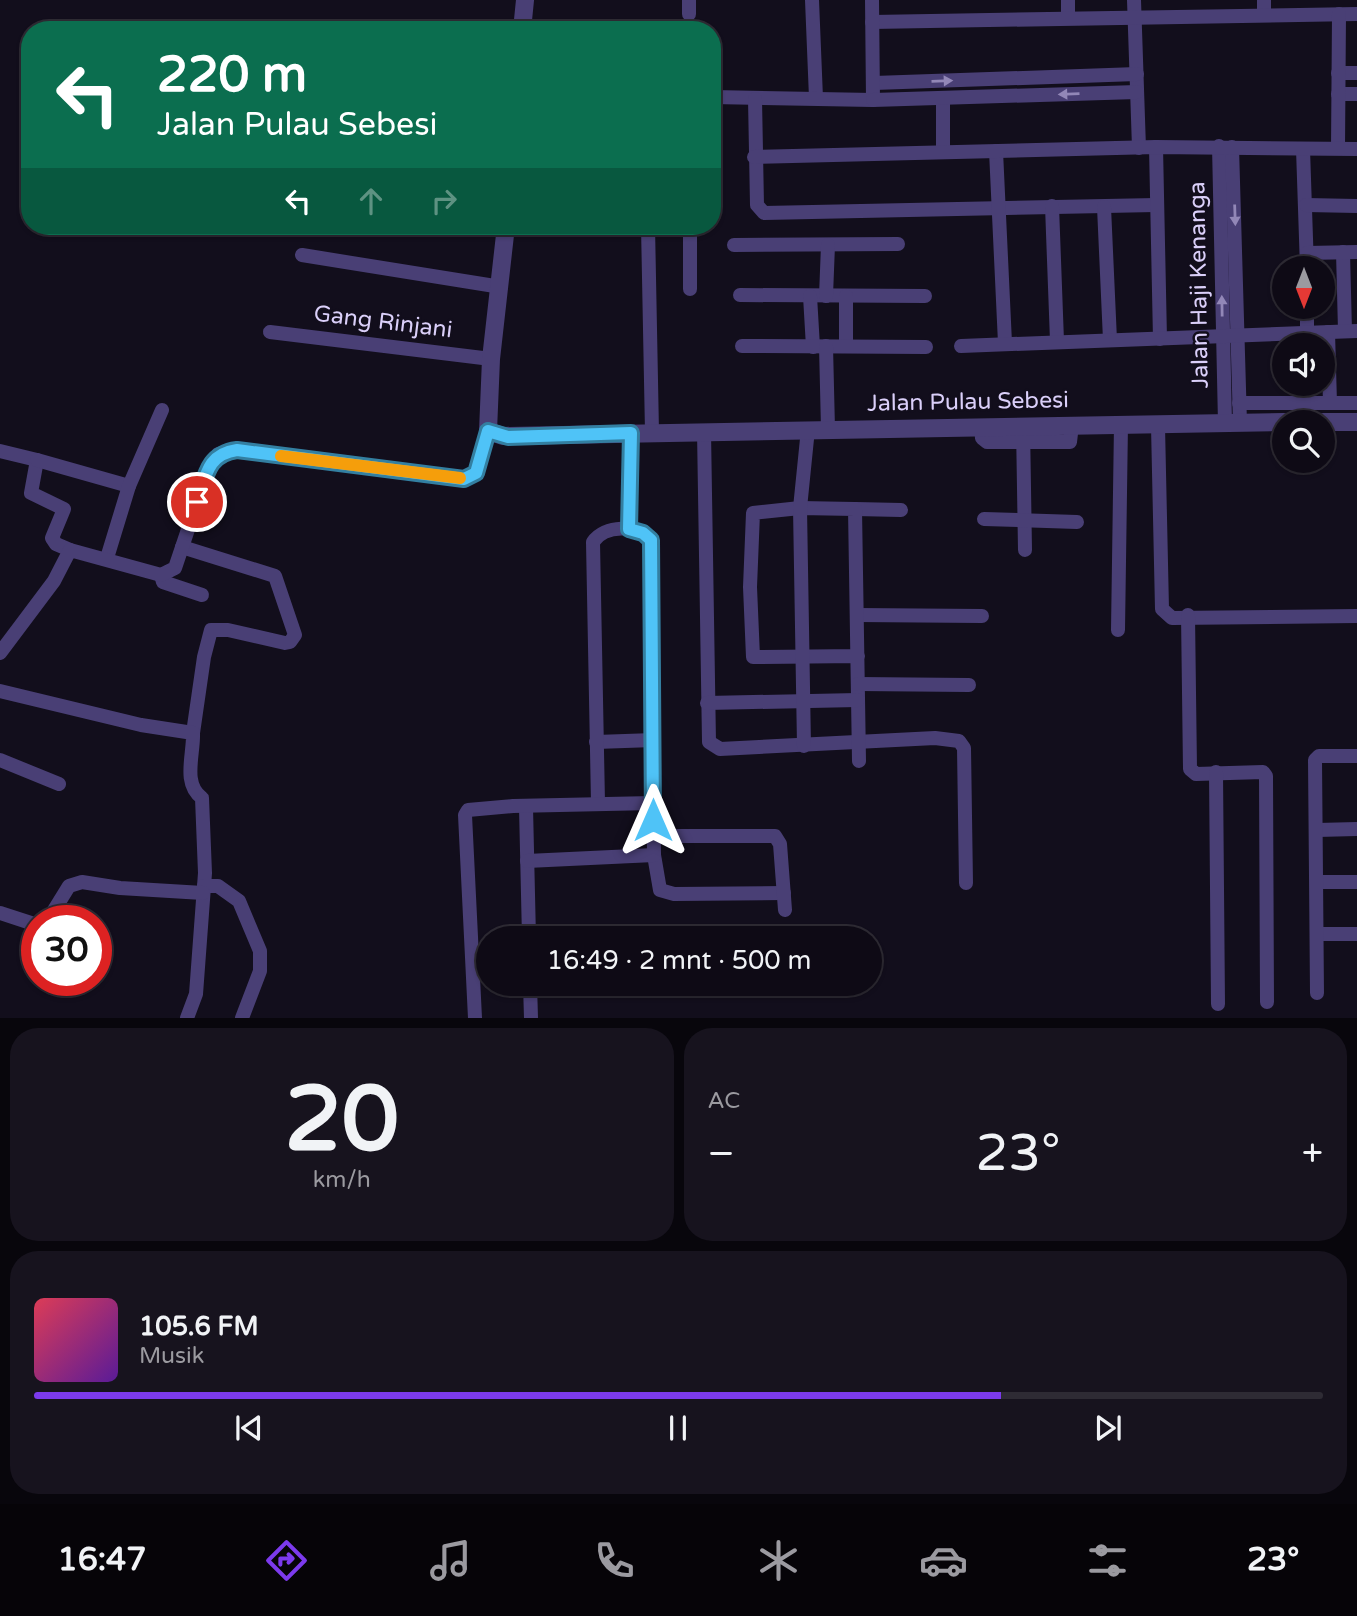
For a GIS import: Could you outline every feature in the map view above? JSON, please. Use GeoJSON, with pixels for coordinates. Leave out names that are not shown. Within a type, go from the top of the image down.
{"type":"FeatureCollection","features":[{"type":"Feature","properties":{"kind":"street"},"geometry":{"type":"LineString","coordinates":[[523,21],[525,0]]}},
{"type":"Feature","properties":{"kind":"street"},"geometry":{"type":"LineString","coordinates":[[812,0],[816,98]]}},
{"type":"Feature","properties":{"kind":"street"},"geometry":{"type":"LineString","coordinates":[[872,0],[873,100]]}},
{"type":"Feature","properties":{"kind":"street"},"geometry":{"type":"LineString","coordinates":[[1068,0],[1068,18]]}},
{"type":"Feature","properties":{"kind":"street"},"geometry":{"type":"LineString","coordinates":[[1134,0],[1139,148]]}},
{"type":"Feature","properties":{"kind":"street"},"geometry":{"type":"LineString","coordinates":[[872,23],[1135,17],[1264,8],[1357,14]]}},
{"type":"Feature","properties":{"kind":"street"},"geometry":{"type":"LineString","coordinates":[[1338,148],[1339,14]]}},
{"type":"Feature","properties":{"kind":"street"},"geometry":{"type":"LineString","coordinates":[[1338,73],[1357,73]]}},
{"type":"Feature","properties":{"kind":"street"},"geometry":{"type":"LineString","coordinates":[[874,83],[1137,74]]}},
{"type":"Feature","properties":{"kind":"street"},"geometry":{"type":"LineString","coordinates":[[721,97],[873,100],[1137,92]]}},
{"type":"Feature","properties":{"kind":"street"},"geometry":{"type":"LineString","coordinates":[[1338,94],[1357,94]]}},
{"type":"Feature","properties":{"kind":"street"},"geometry":{"type":"LineString","coordinates":[[943,98],[943,152]]}},
{"type":"Feature","properties":{"kind":"street"},"geometry":{"type":"LineString","coordinates":[[755,99],[757,205],[764,214],[1156,205]]}},
{"type":"Feature","properties":{"kind":"street"},"geometry":{"type":"LineString","coordinates":[[1156,147],[1160,339]]}},
{"type":"Feature","properties":{"kind":"street"},"geometry":{"type":"LineString","coordinates":[[754,157],[1156,147],[1357,149]]}},
{"type":"Feature","properties":{"kind":"street","name":"Jalan Haji Kenanga"},"geometry":{"type":"LineString","coordinates":[[1225,147],[1238,337],[1239,403],[1232,423]]}},
{"type":"Feature","properties":{"kind":"street","name":"Jalan Haji Kenanga"},"geometry":{"type":"LineString","coordinates":[[1225,147],[1223,338],[1232,423]]}},
{"type":"Feature","properties":{"kind":"street"},"geometry":{"type":"LineString","coordinates":[[1303,149],[1307,256]]}},
{"type":"Feature","properties":{"kind":"street"},"geometry":{"type":"LineString","coordinates":[[996,151],[1005,343]]}},
{"type":"Feature","properties":{"kind":"street"},"geometry":{"type":"LineString","coordinates":[[1306,205],[1357,206]]}},
{"type":"Feature","properties":{"kind":"street"},"geometry":{"type":"LineString","coordinates":[[1052,206],[1057,341]]}},
{"type":"Feature","properties":{"kind":"street"},"geometry":{"type":"LineString","coordinates":[[1104,207],[1110,340]]}},
{"type":"Feature","properties":{"kind":"street"},"geometry":{"type":"LineString","coordinates":[[37,460],[31,493],[64,509],[52,538],[56,544],[161,575],[174,568],[214,458],[223,452],[237,450],[464,479],[476,473],[488,431],[491,359],[505,235]]}},
{"type":"Feature","properties":{"kind":"street"},"geometry":{"type":"LineString","coordinates":[[649,235],[652,432]]}},
{"type":"Feature","properties":{"kind":"street"},"geometry":{"type":"LineString","coordinates":[[690,235],[690,289]]}},
{"type":"Feature","properties":{"kind":"street"},"geometry":{"type":"LineString","coordinates":[[734,245],[898,244]]}},
{"type":"Feature","properties":{"kind":"street"},"geometry":{"type":"LineString","coordinates":[[826,296],[828,245]]}},
{"type":"Feature","properties":{"kind":"street"},"geometry":{"type":"LineString","coordinates":[[961,346],[1351,331],[1350,252],[1328,256]]}},
{"type":"Feature","properties":{"kind":"street"},"geometry":{"type":"LineString","coordinates":[[302,255],[501,287]]}},
{"type":"Feature","properties":{"kind":"street"},"geometry":{"type":"LineString","coordinates":[[740,295],[925,296]]}},
{"type":"Feature","properties":{"kind":"street"},"geometry":{"type":"LineString","coordinates":[[810,296],[828,429]]}},
{"type":"Feature","properties":{"kind":"street"},"geometry":{"type":"LineString","coordinates":[[846,296],[846,346]]}},
{"type":"Feature","properties":{"kind":"street"},"geometry":{"type":"LineString","coordinates":[[1307,319],[1307,332]]}},
{"type":"Feature","properties":{"kind":"street","name":"Gang Rinjani"},"geometry":{"type":"LineString","coordinates":[[270,332],[491,359]]}},
{"type":"Feature","properties":{"kind":"street"},"geometry":{"type":"LineString","coordinates":[[1328,332],[1332,410]]}},
{"type":"Feature","properties":{"kind":"street"},"geometry":{"type":"LineString","coordinates":[[742,346],[926,347]]}},
{"type":"Feature","properties":{"kind":"street"},"geometry":{"type":"LineString","coordinates":[[1239,403],[1357,403]]}},
{"type":"Feature","properties":{"kind":"street"},"geometry":{"type":"LineString","coordinates":[[107,558],[129,486],[162,411]]}},
{"type":"Feature","properties":{"kind":"street","name":"Jalan Pulau Sebesi"},"geometry":{"type":"LineString","coordinates":[[488,431],[508,437],[981,427],[1023,434],[1072,425],[1158,426],[1272,422]]}},
{"type":"Feature","properties":{"kind":"street"},"geometry":{"type":"LineString","coordinates":[[1335,422],[1357,422]]}},
{"type":"Feature","properties":{"kind":"street"},"geometry":{"type":"LineString","coordinates":[[1118,630],[1121,424]]}},
{"type":"Feature","properties":{"kind":"street"},"geometry":{"type":"LineString","coordinates":[[1158,426],[1162,609],[1172,618],[1188,615],[1357,616]]}},
{"type":"Feature","properties":{"kind":"street"},"geometry":{"type":"LineString","coordinates":[[804,746],[800,508],[808,429]]}},
{"type":"Feature","properties":{"kind":"street"},"geometry":{"type":"LineString","coordinates":[[704,431],[707,702],[712,746],[720,749],[804,746],[935,738],[961,743],[964,748],[966,883]]}},
{"type":"Feature","properties":{"kind":"street"},"geometry":{"type":"LineString","coordinates":[[629,529],[631,433]]}},
{"type":"Feature","properties":{"kind":"street"},"geometry":{"type":"LineString","coordinates":[[1023,434],[1025,550]]}},
{"type":"Feature","properties":{"kind":"street"},"geometry":{"type":"LineString","coordinates":[[0,452],[129,486]]}},
{"type":"Feature","properties":{"kind":"street"},"geometry":{"type":"LineString","coordinates":[[859,656],[801,654],[753,657],[750,587],[753,513],[800,508],[901,510]]}},
{"type":"Feature","properties":{"kind":"street"},"geometry":{"type":"LineString","coordinates":[[855,509],[859,761]]}},
{"type":"Feature","properties":{"kind":"street"},"geometry":{"type":"LineString","coordinates":[[984,519],[1077,522]]}},
{"type":"Feature","properties":{"kind":"street"},"geometry":{"type":"LineString","coordinates":[[598,803],[593,541],[608,529],[629,529],[643,533],[651,540],[654,855],[658,886],[664,892],[784,893]]}},
{"type":"Feature","properties":{"kind":"street"},"geometry":{"type":"LineString","coordinates":[[182,547],[275,576],[295,635],[290,642],[285,643],[228,629],[211,629],[204,657],[193,733],[190,781],[203,801],[206,846],[197,986],[187,1017]]}},
{"type":"Feature","properties":{"kind":"street"},"geometry":{"type":"LineString","coordinates":[[0,653],[54,581],[70,550]]}},
{"type":"Feature","properties":{"kind":"street"},"geometry":{"type":"LineString","coordinates":[[161,575],[163,582],[202,595]]}},
{"type":"Feature","properties":{"kind":"street"},"geometry":{"type":"LineString","coordinates":[[857,615],[982,616]]}},
{"type":"Feature","properties":{"kind":"street"},"geometry":{"type":"LineString","coordinates":[[1188,615],[1188,761],[1196,774],[1263,772],[1266,776],[1267,1002]]}},
{"type":"Feature","properties":{"kind":"street"},"geometry":{"type":"LineString","coordinates":[[858,684],[969,685]]}},
{"type":"Feature","properties":{"kind":"street"},"geometry":{"type":"LineString","coordinates":[[0,691],[141,724],[193,733]]}},
{"type":"Feature","properties":{"kind":"street"},"geometry":{"type":"LineString","coordinates":[[707,702],[859,699]]}},
{"type":"Feature","properties":{"kind":"street"},"geometry":{"type":"LineString","coordinates":[[596,742],[654,740]]}},
{"type":"Feature","properties":{"kind":"street"},"geometry":{"type":"LineString","coordinates":[[1317,993],[1316,758],[1357,756]]}},
{"type":"Feature","properties":{"kind":"street"},"geometry":{"type":"LineString","coordinates":[[0,760],[59,784]]}},
{"type":"Feature","properties":{"kind":"street"},"geometry":{"type":"LineString","coordinates":[[1216,772],[1218,1004]]}},
{"type":"Feature","properties":{"kind":"street"},"geometry":{"type":"LineString","coordinates":[[475,1017],[466,812],[475,808],[653,803]]}},
{"type":"Feature","properties":{"kind":"street"},"geometry":{"type":"LineString","coordinates":[[526,807],[529,926]]}},
{"type":"Feature","properties":{"kind":"street"},"geometry":{"type":"LineString","coordinates":[[1317,830],[1357,829]]}},
{"type":"Feature","properties":{"kind":"street"},"geometry":{"type":"LineString","coordinates":[[654,836],[775,836],[780,844],[785,910]]}},
{"type":"Feature","properties":{"kind":"street"},"geometry":{"type":"LineString","coordinates":[[527,861],[654,855]]}},
{"type":"Feature","properties":{"kind":"street"},"geometry":{"type":"LineString","coordinates":[[57,905],[69,886],[82,881],[120,888],[203,890],[218,886],[239,901],[260,951],[260,971],[242,1017]]}},
{"type":"Feature","properties":{"kind":"street"},"geometry":{"type":"LineString","coordinates":[[1317,881],[1357,881]]}},
{"type":"Feature","properties":{"kind":"street"},"geometry":{"type":"LineString","coordinates":[[0,913],[21,920]]}},
{"type":"Feature","properties":{"kind":"street"},"geometry":{"type":"LineString","coordinates":[[1317,934],[1357,934]]}},
{"type":"Feature","properties":{"kind":"street"},"geometry":{"type":"LineString","coordinates":[[472,962],[476,962]]}},
{"type":"Feature","properties":{"kind":"street"},"geometry":{"type":"LineString","coordinates":[[530,996],[531,1017]]}},
{"type":"Feature","properties":{"kind":"slow traffic"},"geometry":{"type":"LineString","coordinates":[[281,456],[460,478]]}},
{"type":"Feature","properties":{"kind":"route"},"geometry":{"type":"LineString","coordinates":[[197,502],[214,458],[223,452],[237,450],[464,479],[476,473],[488,431],[508,437],[631,433],[629,529],[643,533],[651,540],[653,820]]}}]}
